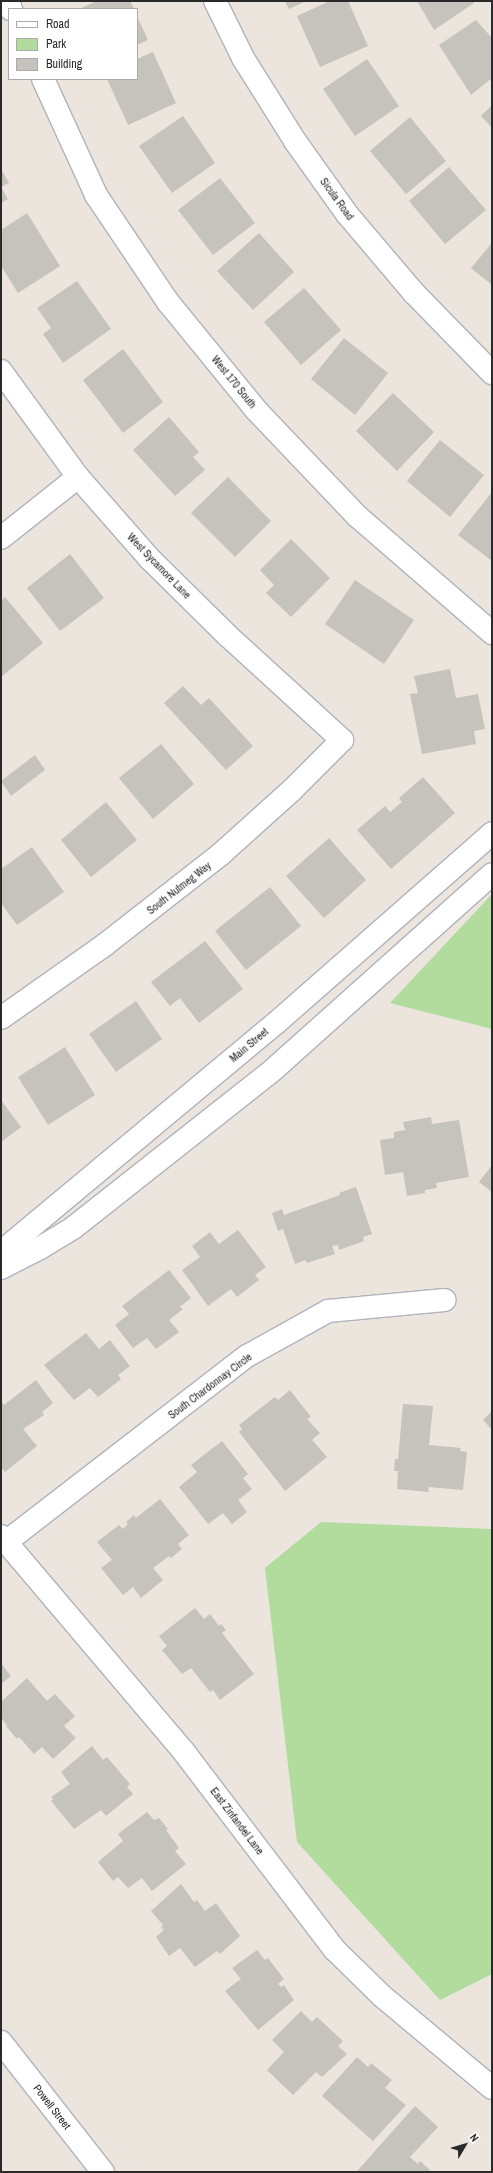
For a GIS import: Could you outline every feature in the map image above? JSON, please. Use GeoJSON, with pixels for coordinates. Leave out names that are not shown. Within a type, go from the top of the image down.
{"type":"FeatureCollection","features":[{"type":"Feature","properties":{"kind":"street","name":"Sicula Road"},"geometry":{"type":"LineString","coordinates":[[215,1],[243,58],[295,141],[347,214],[414,293],[492,373]]}},
{"type":"Feature","properties":{"kind":"street","name":"West 170 South"},"geometry":{"type":"LineString","coordinates":[[43,80],[96,195],[168,302],[256,410],[356,516],[492,633]]}},
{"type":"Feature","properties":{"kind":"street","name":"West Sycamore Lane"},"geometry":{"type":"LineString","coordinates":[[1,370],[78,477],[150,559],[227,635],[342,740]]}},
{"type":"Feature","properties":{"kind":"street"},"geometry":{"type":"LineString","coordinates":[[1,538],[78,477]]}},
{"type":"Feature","properties":{"kind":"street","name":"South Nutmeg Way"},"geometry":{"type":"LineString","coordinates":[[1,1018],[106,944],[221,854],[292,790],[342,740]]}},
{"type":"Feature","properties":{"kind":"street","name":"Main Street"},"geometry":{"type":"LineString","coordinates":[[1,1252],[276,1023],[492,833]]}},
{"type":"Feature","properties":{"kind":"street"},"geometry":{"type":"LineString","coordinates":[[1,1268],[40,1248],[73,1228],[274,1069],[492,874]]}},
{"type":"Feature","properties":{"kind":"street","name":"South Chardonnay Circle"},"geometry":{"type":"LineString","coordinates":[[4,1539],[247,1356],[328,1311],[444,1300]]}},
{"type":"Feature","properties":{"kind":"street","name":"East Zinfandel Lane"},"geometry":{"type":"LineString","coordinates":[[4,1539],[184,1752],[334,1949],[382,1996],[492,2088]]}},
{"type":"Feature","properties":{"kind":"street","name":"Powell Street"},"geometry":{"type":"LineString","coordinates":[[1,2042],[103,2172]]}},
{"type":"Feature","properties":{"kind":"green space"},"geometry":{"type":"Polygon","coordinates":[[[492,894],[492,1029],[390,1003],[492,894]]]}},
{"type":"Feature","properties":{"kind":"green space"},"geometry":{"type":"Polygon","coordinates":[[[321,1522],[492,1529],[492,1974],[440,2000],[297,1842],[265,1568],[321,1522]]]}},
{"type":"Feature","properties":{"kind":"building"},"geometry":{"type":"Polygon","coordinates":[[[97,1],[130,1],[134,8],[81,8],[97,1]]]}},
{"type":"Feature","properties":{"kind":"building"},"geometry":{"type":"Polygon","coordinates":[[[285,1],[306,1],[289,9],[285,1]]]}},
{"type":"Feature","properties":{"kind":"building"},"geometry":{"type":"Polygon","coordinates":[[[330,1],[348,1],[368,46],[320,67],[297,16],[330,1]]]}},
{"type":"Feature","properties":{"kind":"building"},"geometry":{"type":"Polygon","coordinates":[[[417,1],[473,1],[474,3],[434,30],[417,1]]]}},
{"type":"Feature","properties":{"kind":"building"},"geometry":{"type":"Polygon","coordinates":[[[138,18],[148,40],[138,45],[138,18]]]}},
{"type":"Feature","properties":{"kind":"building"},"geometry":{"type":"Polygon","coordinates":[[[476,20],[492,38],[492,78],[471,95],[439,45],[476,20]]]}},
{"type":"Feature","properties":{"kind":"building"},"geometry":{"type":"Polygon","coordinates":[[[153,52],[176,103],[128,125],[107,80],[138,80],[138,59],[153,52]]]}},
{"type":"Feature","properties":{"kind":"building"},"geometry":{"type":"Polygon","coordinates":[[[367,59],[399,106],[355,136],[323,89],[367,59]]]}},
{"type":"Feature","properties":{"kind":"building"},"geometry":{"type":"Polygon","coordinates":[[[492,105],[492,128],[481,116],[492,105]]]}},
{"type":"Feature","properties":{"kind":"building"},"geometry":{"type":"Polygon","coordinates":[[[183,116],[215,163],[172,193],[139,146],[183,116]]]}},
{"type":"Feature","properties":{"kind":"building"},"geometry":{"type":"Polygon","coordinates":[[[410,117],[446,161],[406,194],[370,151],[410,117]]]}},
{"type":"Feature","properties":{"kind":"building"},"geometry":{"type":"Polygon","coordinates":[[[449,167],[486,210],[445,244],[409,201],[449,167]]]}},
{"type":"Feature","properties":{"kind":"building"},"geometry":{"type":"Polygon","coordinates":[[[1,169],[9,183],[1,187],[1,169]]]}},
{"type":"Feature","properties":{"kind":"building"},"geometry":{"type":"Polygon","coordinates":[[[220,178],[255,223],[213,255],[178,210],[220,178]]]}},
{"type":"Feature","properties":{"kind":"building"},"geometry":{"type":"Polygon","coordinates":[[[1,187],[8,199],[1,203],[1,187]]]}},
{"type":"Feature","properties":{"kind":"building"},"geometry":{"type":"Polygon","coordinates":[[[27,213],[60,266],[18,293],[1,266],[1,230],[27,213]]]}},
{"type":"Feature","properties":{"kind":"building"},"geometry":{"type":"Polygon","coordinates":[[[259,233],[294,272],[253,310],[217,271],[259,233]]]}},
{"type":"Feature","properties":{"kind":"building"},"geometry":{"type":"Polygon","coordinates":[[[492,243],[492,285],[471,268],[492,243]]]}},
{"type":"Feature","properties":{"kind":"building"},"geometry":{"type":"Polygon","coordinates":[[[77,281],[111,329],[63,363],[43,334],[51,328],[37,308],[77,281]]]}},
{"type":"Feature","properties":{"kind":"building"},"geometry":{"type":"Polygon","coordinates":[[[304,288],[341,330],[301,365],[264,322],[304,288]]]}},
{"type":"Feature","properties":{"kind":"building"},"geometry":{"type":"Polygon","coordinates":[[[344,338],[388,373],[355,415],[311,379],[344,338]]]}},
{"type":"Feature","properties":{"kind":"building"},"geometry":{"type":"Polygon","coordinates":[[[123,349],[163,402],[123,433],[83,380],[123,349]]]}},
{"type":"Feature","properties":{"kind":"building"},"geometry":{"type":"Polygon","coordinates":[[[393,393],[434,432],[397,471],[356,431],[393,393]]]}},
{"type":"Feature","properties":{"kind":"building"},"geometry":{"type":"Polygon","coordinates":[[[169,417],[199,452],[193,457],[205,470],[175,496],[133,450],[169,417]]]}},
{"type":"Feature","properties":{"kind":"building"},"geometry":{"type":"Polygon","coordinates":[[[440,440],[484,475],[450,517],[407,481],[440,440]]]}},
{"type":"Feature","properties":{"kind":"building"},"geometry":{"type":"Polygon","coordinates":[[[228,477],[271,521],[235,557],[191,513],[228,477]]]}},
{"type":"Feature","properties":{"kind":"building"},"geometry":{"type":"Polygon","coordinates":[[[492,492],[492,561],[458,535],[492,492]]]}},
{"type":"Feature","properties":{"kind":"building"},"geometry":{"type":"Polygon","coordinates":[[[291,539],[330,578],[291,617],[266,593],[274,585],[260,570],[291,539]]]}},
{"type":"Feature","properties":{"kind":"building"},"geometry":{"type":"Polygon","coordinates":[[[70,554],[104,598],[60,631],[27,588],[70,554]]]}},
{"type":"Feature","properties":{"kind":"building"},"geometry":{"type":"Polygon","coordinates":[[[355,580],[414,620],[384,664],[325,624],[355,580]]]}},
{"type":"Feature","properties":{"kind":"building"},"geometry":{"type":"Polygon","coordinates":[[[5,597],[43,643],[1,677],[1,601],[5,597]]]}},
{"type":"Feature","properties":{"kind":"building"},"geometry":{"type":"Polygon","coordinates":[[[450,669],[456,698],[478,694],[485,729],[474,731],[476,744],[422,754],[410,694],[418,693],[414,676],[450,669]]]}},
{"type":"Feature","properties":{"kind":"building"},"geometry":{"type":"Polygon","coordinates":[[[183,686],[201,705],[209,698],[253,746],[226,770],[164,703],[183,686]]]}},
{"type":"Feature","properties":{"kind":"building"},"geometry":{"type":"Polygon","coordinates":[[[161,744],[194,784],[153,819],[119,778],[161,744]]]}},
{"type":"Feature","properties":{"kind":"building"},"geometry":{"type":"Polygon","coordinates":[[[35,755],[45,770],[11,796],[1,781],[35,755]]]}},
{"type":"Feature","properties":{"kind":"building"},"geometry":{"type":"Polygon","coordinates":[[[423,777],[455,813],[391,869],[357,830],[385,806],[390,812],[402,802],[399,798],[423,777]]]}},
{"type":"Feature","properties":{"kind":"building"},"geometry":{"type":"Polygon","coordinates":[[[106,802],[137,840],[91,877],[61,840],[106,802]]]}},
{"type":"Feature","properties":{"kind":"building"},"geometry":{"type":"Polygon","coordinates":[[[329,838],[366,880],[324,918],[286,876],[329,838]]]}},
{"type":"Feature","properties":{"kind":"building"},"geometry":{"type":"Polygon","coordinates":[[[32,847],[64,892],[17,925],[1,903],[1,869],[32,847]]]}},
{"type":"Feature","properties":{"kind":"building"},"geometry":{"type":"Polygon","coordinates":[[[270,887],[301,926],[246,970],[215,931],[270,887]]]}},
{"type":"Feature","properties":{"kind":"building"},"geometry":{"type":"Polygon","coordinates":[[[205,941],[243,989],[199,1023],[180,998],[170,1006],[151,982],[205,941]]]}},
{"type":"Feature","properties":{"kind":"building"},"geometry":{"type":"Polygon","coordinates":[[[136,1001],[162,1039],[116,1072],[89,1034],[136,1001]]]}},
{"type":"Feature","properties":{"kind":"building"},"geometry":{"type":"Polygon","coordinates":[[[65,1047],[95,1095],[48,1125],[18,1077],[65,1047]]]}},
{"type":"Feature","properties":{"kind":"building"},"geometry":{"type":"Polygon","coordinates":[[[1,1100],[21,1127],[1,1142],[1,1100]]]}},
{"type":"Feature","properties":{"kind":"building"},"geometry":{"type":"Polygon","coordinates":[[[431,1117],[432,1124],[459,1120],[469,1177],[436,1183],[437,1188],[425,1190],[425,1193],[407,1196],[403,1172],[385,1175],[380,1140],[394,1138],[394,1132],[405,1130],[403,1122],[431,1117]]]}},
{"type":"Feature","properties":{"kind":"building"},"geometry":{"type":"Polygon","coordinates":[[[492,1165],[492,1192],[479,1182],[492,1165]]]}},
{"type":"Feature","properties":{"kind":"building"},"geometry":{"type":"Polygon","coordinates":[[[356,1187],[372,1234],[363,1237],[364,1241],[339,1250],[338,1245],[332,1246],[335,1254],[307,1263],[305,1260],[295,1264],[283,1229],[278,1231],[272,1213],[282,1209],[284,1215],[340,1195],[339,1193],[356,1187]]]}},
{"type":"Feature","properties":{"kind":"building"},"geometry":{"type":"Polygon","coordinates":[[[238,1230],[266,1267],[255,1275],[259,1280],[237,1297],[231,1289],[208,1306],[182,1270],[200,1257],[192,1246],[210,1232],[219,1244],[238,1230]]]}},
{"type":"Feature","properties":{"kind":"building"},"geometry":{"type":"Polygon","coordinates":[[[169,1270],[191,1298],[180,1307],[183,1309],[169,1320],[179,1332],[156,1349],[147,1338],[133,1348],[115,1325],[129,1314],[122,1306],[169,1270]]]}},
{"type":"Feature","properties":{"kind":"building"},"geometry":{"type":"Polygon","coordinates":[[[86,1333],[99,1349],[110,1340],[130,1366],[118,1375],[121,1379],[98,1397],[90,1388],[74,1400],[44,1365],[86,1333]]]}},
{"type":"Feature","properties":{"kind":"building"},"geometry":{"type":"Polygon","coordinates":[[[36,1380],[53,1403],[42,1412],[44,1415],[23,1429],[37,1446],[5,1472],[1,1467],[1,1401],[4,1405],[36,1380]]]}},
{"type":"Feature","properties":{"kind":"building"},"geometry":{"type":"Polygon","coordinates":[[[290,1390],[311,1417],[307,1419],[320,1433],[312,1440],[327,1457],[285,1491],[239,1432],[242,1429],[239,1425],[275,1397],[278,1400],[290,1390]]]}},
{"type":"Feature","properties":{"kind":"building"},"geometry":{"type":"Polygon","coordinates":[[[403,1404],[433,1406],[429,1445],[461,1448],[460,1451],[467,1452],[463,1490],[428,1487],[429,1492],[397,1489],[398,1471],[394,1471],[395,1459],[398,1459],[403,1404]]]}},
{"type":"Feature","properties":{"kind":"building"},"geometry":{"type":"Polygon","coordinates":[[[492,1411],[492,1430],[483,1420],[492,1411]]]}},
{"type":"Feature","properties":{"kind":"building"},"geometry":{"type":"Polygon","coordinates":[[[222,1441],[248,1474],[243,1478],[252,1489],[238,1500],[247,1512],[232,1524],[223,1513],[208,1524],[179,1487],[197,1472],[191,1465],[222,1441]]]}},
{"type":"Feature","properties":{"kind":"building"},"geometry":{"type":"Polygon","coordinates":[[[160,1499],[189,1535],[178,1544],[182,1549],[171,1558],[169,1556],[153,1568],[163,1580],[141,1598],[133,1587],[123,1595],[101,1568],[112,1560],[97,1542],[119,1525],[123,1529],[128,1524],[126,1522],[134,1515],[136,1518],[160,1499]]]}},
{"type":"Feature","properties":{"kind":"building"},"geometry":{"type":"Polygon","coordinates":[[[195,1608],[204,1619],[210,1614],[219,1626],[221,1624],[226,1630],[222,1633],[254,1674],[220,1700],[213,1690],[210,1692],[191,1668],[182,1674],[162,1650],[167,1646],[159,1636],[195,1608]]]}},
{"type":"Feature","properties":{"kind":"building"},"geometry":{"type":"Polygon","coordinates":[[[1,1663],[11,1676],[1,1684],[1,1663]]]}},
{"type":"Feature","properties":{"kind":"building"},"geometry":{"type":"Polygon","coordinates":[[[27,1678],[47,1701],[55,1694],[75,1716],[64,1726],[76,1738],[53,1759],[42,1747],[34,1754],[19,1737],[17,1739],[1,1718],[1,1702],[27,1678]]]}},
{"type":"Feature","properties":{"kind":"building"},"geometry":{"type":"Polygon","coordinates":[[[92,1746],[103,1760],[107,1757],[130,1784],[127,1787],[133,1794],[106,1816],[101,1810],[74,1829],[51,1801],[53,1799],[51,1797],[70,1784],[61,1772],[92,1746]]]}},
{"type":"Feature","properties":{"kind":"building"},"geometry":{"type":"Polygon","coordinates":[[[147,1812],[154,1820],[159,1818],[168,1829],[166,1830],[179,1848],[175,1851],[186,1864],[152,1891],[142,1878],[128,1888],[118,1877],[113,1881],[98,1862],[123,1841],[118,1834],[147,1812]]]}},
{"type":"Feature","properties":{"kind":"building"},"geometry":{"type":"Polygon","coordinates":[[[181,1884],[194,1902],[197,1900],[205,1911],[216,1903],[240,1936],[220,1954],[217,1951],[195,1967],[180,1948],[169,1956],[156,1937],[164,1930],[161,1927],[163,1925],[151,1911],[181,1884]]]}},
{"type":"Feature","properties":{"kind":"building"},"geometry":{"type":"Polygon","coordinates":[[[257,1950],[265,1960],[268,1958],[284,1979],[278,1984],[281,1987],[284,1985],[294,2000],[258,2030],[225,1991],[241,1979],[232,1968],[257,1950]]]}},
{"type":"Feature","properties":{"kind":"building"},"geometry":{"type":"Polygon","coordinates":[[[301,2011],[312,2022],[317,2017],[343,2041],[338,2046],[347,2054],[322,2077],[316,2072],[293,2095],[267,2070],[284,2052],[272,2040],[301,2011]]]}},
{"type":"Feature","properties":{"kind":"building"},"geometry":{"type":"Polygon","coordinates":[[[357,2057],[368,2067],[371,2063],[392,2080],[385,2088],[406,2105],[373,2141],[322,2096],[357,2057]]]}},
{"type":"Feature","properties":{"kind":"building"},"geometry":{"type":"Polygon","coordinates":[[[415,2106],[438,2127],[410,2157],[418,2164],[420,2161],[430,2170],[428,2172],[360,2172],[358,2170],[415,2106]]]}}]}
